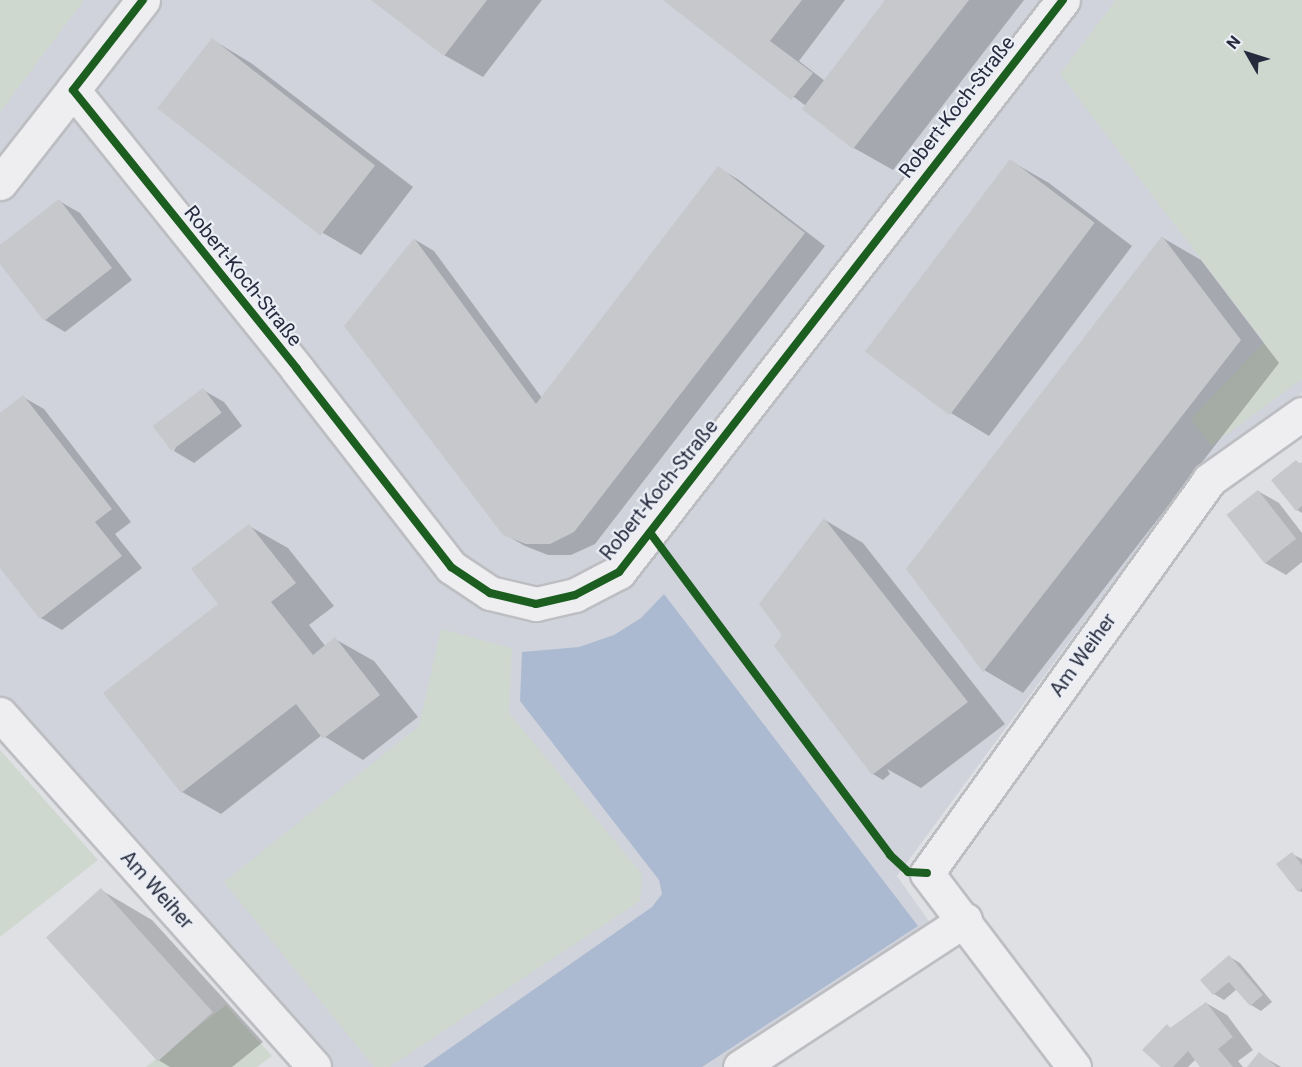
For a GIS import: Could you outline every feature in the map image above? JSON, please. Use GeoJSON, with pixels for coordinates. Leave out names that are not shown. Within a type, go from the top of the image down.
{"type":"FeatureCollection","features":[{"type":"Feature","properties":{"kind":"street"},"geometry":{"type":"LineString","coordinates":[[0,183],[142,0]]}},
{"type":"Feature","properties":{"kind":"street","name":"Robert-Koch-Straße"},"geometry":{"type":"LineString","coordinates":[[73,90],[297,369],[451,567],[490,593],[536,604],[575,595],[619,572],[1063,0]]}},
{"type":"Feature","properties":{"kind":"street","name":"Am Weiher"},"geometry":{"type":"LineString","coordinates":[[1074,1067],[965,920],[927,873],[1209,480],[1302,414]]}},
{"type":"Feature","properties":{"kind":"street","name":"Am Weiher"},"geometry":{"type":"LineString","coordinates":[[0,714],[314,1067]]}},
{"type":"Feature","properties":{"kind":"street"},"geometry":{"type":"LineString","coordinates":[[740,1067],[965,920]]}},
{"type":"Feature","properties":{"kind":"shaded area"},"geometry":{"type":"Polygon","coordinates":[[[0,0],[1302,0],[1302,393],[1194,472],[897,876],[935,930],[726,1067],[332,1067],[0,698],[0,0]]]}},
{"type":"Feature","properties":{"kind":"shaded area"},"geometry":{"type":"Polygon","coordinates":[[[0,0],[84,0],[0,112],[0,0]]]}},
{"type":"Feature","properties":{"kind":"shaded area"},"geometry":{"type":"Polygon","coordinates":[[[1116,0],[1302,0],[1302,379],[1211,446],[1191,419],[1264,342],[1060,74],[1116,0]]]}},
{"type":"Feature","properties":{"kind":"shaded area"},"geometry":{"type":"Polygon","coordinates":[[[441,629],[512,648],[509,713],[642,874],[640,901],[389,1067],[374,1067],[224,882],[419,726],[441,629]]]}},
{"type":"Feature","properties":{"kind":"shaded area"},"geometry":{"type":"Polygon","coordinates":[[[0,750],[98,860],[0,937],[0,750]]]}},
{"type":"Feature","properties":{"kind":"shaded area"},"geometry":{"type":"Polygon","coordinates":[[[226,1005],[272,1056],[257,1067],[146,1067],[226,1005]]]}},
{"type":"Feature","properties":{"kind":"water"},"geometry":{"type":"Polygon","coordinates":[[[664,594],[918,926],[702,1067],[423,1067],[652,907],[662,894],[659,880],[520,701],[522,652],[579,647],[614,635],[641,618],[664,594]]]}},
{"type":"Feature","properties":{"kind":"building"},"geometry":{"type":"Polygon","coordinates":[[[371,0],[487,0],[444,56],[371,0]]]}},
{"type":"Feature","properties":{"kind":"building"},"geometry":{"type":"Polygon","coordinates":[[[663,0],[802,0],[770,41],[813,73],[791,100],[663,0]]]}},
{"type":"Feature","properties":{"kind":"building"},"geometry":{"type":"Polygon","coordinates":[[[885,0],[969,0],[853,149],[802,109],[885,0]]]}},
{"type":"Feature","properties":{"kind":"building"},"geometry":{"type":"Polygon","coordinates":[[[212,38],[375,165],[320,236],[157,108],[212,38]]]}},
{"type":"Feature","properties":{"kind":"building"},"geometry":{"type":"Polygon","coordinates":[[[1010,159],[1095,223],[950,415],[865,351],[1010,159]]]}},
{"type":"Feature","properties":{"kind":"building"},"geometry":{"type":"Polygon","coordinates":[[[718,166],[805,233],[574,532],[550,544],[526,544],[503,535],[344,326],[414,238],[536,404],[718,166]]]}},
{"type":"Feature","properties":{"kind":"building"},"geometry":{"type":"Polygon","coordinates":[[[59,199],[112,268],[44,321],[0,264],[0,245],[59,199]]]}},
{"type":"Feature","properties":{"kind":"building"},"geometry":{"type":"Polygon","coordinates":[[[1162,236],[1241,340],[983,672],[906,569],[1162,236]]]}},
{"type":"Feature","properties":{"kind":"building"},"geometry":{"type":"Polygon","coordinates":[[[203,388],[222,413],[171,451],[153,426],[203,388]]]}},
{"type":"Feature","properties":{"kind":"building"},"geometry":{"type":"Polygon","coordinates":[[[23,395],[112,509],[95,522],[122,556],[40,619],[0,568],[0,413],[23,395]]]}},
{"type":"Feature","properties":{"kind":"building"},"geometry":{"type":"Polygon","coordinates":[[[1296,460],[1300,464],[1302,462],[1302,506],[1296,511],[1271,480],[1296,460]]]}},
{"type":"Feature","properties":{"kind":"building"},"geometry":{"type":"Polygon","coordinates":[[[1258,490],[1296,539],[1265,563],[1226,515],[1258,490]]]}},
{"type":"Feature","properties":{"kind":"building"},"geometry":{"type":"Polygon","coordinates":[[[824,518],[968,702],[872,775],[774,646],[782,635],[759,604],[824,518]]]}},
{"type":"Feature","properties":{"kind":"building"},"geometry":{"type":"Polygon","coordinates":[[[249,524],[296,583],[271,602],[313,655],[335,637],[380,695],[323,739],[296,704],[181,793],[103,693],[218,604],[191,569],[249,524]]]}},
{"type":"Feature","properties":{"kind":"building"},"geometry":{"type":"Polygon","coordinates":[[[1292,852],[1302,865],[1302,888],[1298,892],[1276,864],[1292,852]]]}},
{"type":"Feature","properties":{"kind":"building"},"geometry":{"type":"Polygon","coordinates":[[[101,888],[213,1012],[158,1062],[46,938],[101,888]]]}},
{"type":"Feature","properties":{"kind":"building"},"geometry":{"type":"Polygon","coordinates":[[[1229,955],[1263,995],[1250,1006],[1229,982],[1213,995],[1200,980],[1229,955]]]}},
{"type":"Feature","properties":{"kind":"building"},"geometry":{"type":"Polygon","coordinates":[[[1206,1002],[1233,1037],[1218,1049],[1233,1067],[1200,1067],[1188,1051],[1173,1067],[1161,1067],[1142,1050],[1167,1024],[1170,1028],[1206,1002]]]}},
{"type":"Feature","properties":{"kind":"building"},"geometry":{"type":"Polygon","coordinates":[[[1259,1052],[1277,1067],[1247,1067],[1259,1052]]]}},
{"type":"Feature","properties":{"kind":"cycle path"},"geometry":{"type":"LineString","coordinates":[[143,0],[73,90],[297,369],[451,567],[490,593],[536,604],[575,595],[619,572],[1063,0]]}},
{"type":"Feature","properties":{"kind":"cycle path"},"geometry":{"type":"LineString","coordinates":[[651,534],[890,855],[908,872],[927,873]]}}]}
